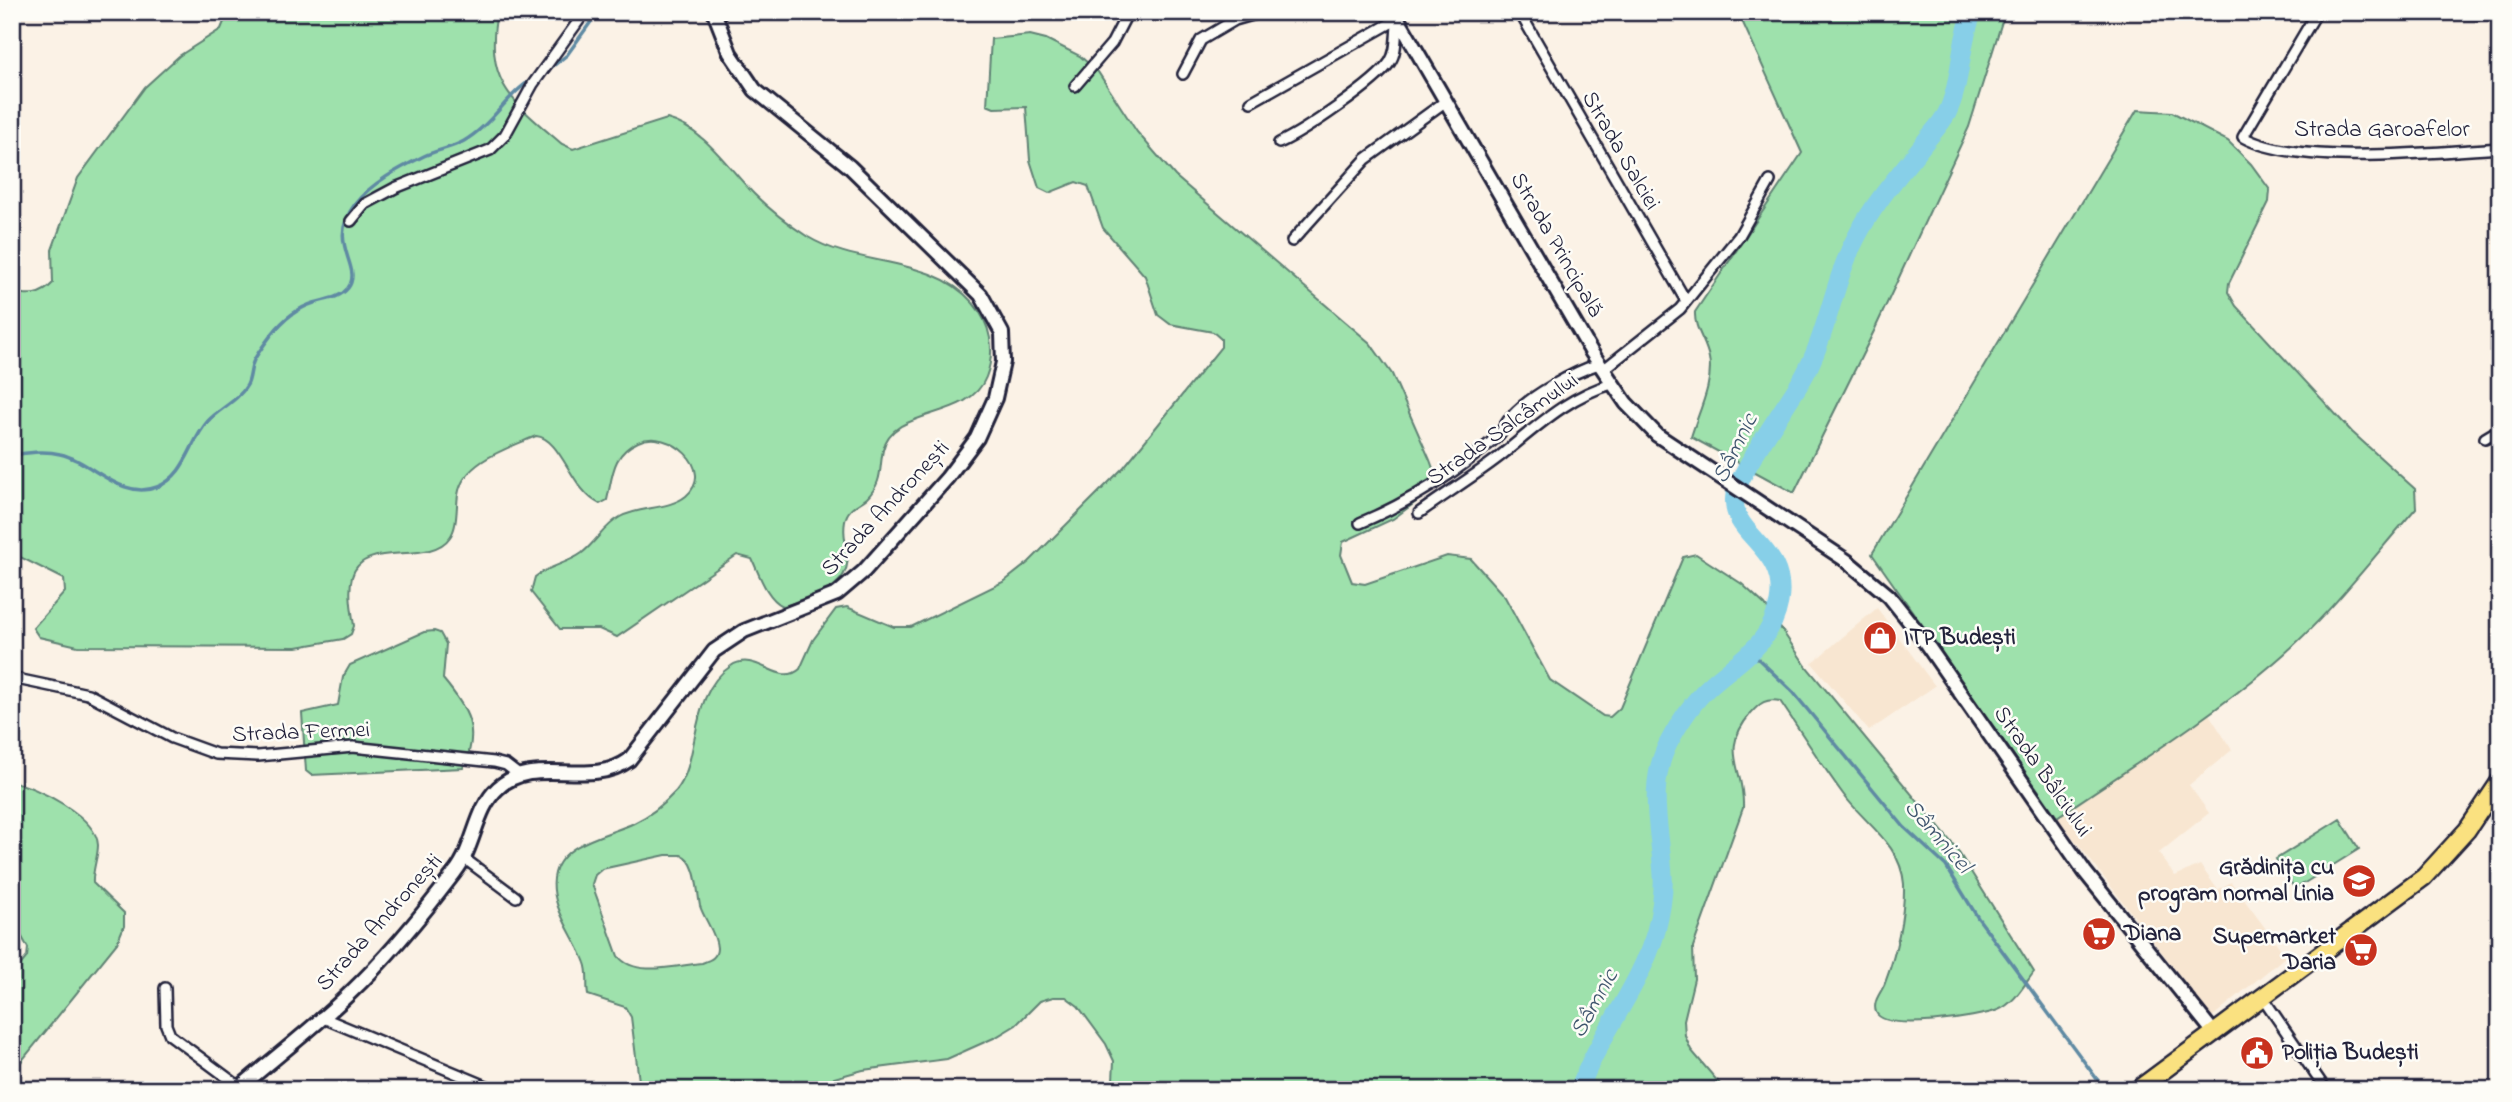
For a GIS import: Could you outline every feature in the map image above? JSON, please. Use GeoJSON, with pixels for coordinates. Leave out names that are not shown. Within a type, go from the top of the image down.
{"type":"FeatureCollection","features":[{"type":"Feature","properties":{"kind":"highway"},"geometry":{"type":"LineString","coordinates":[[2138,1088],[2424,877],[2467,830],[2500,781]]}},
{"type":"Feature","properties":{"kind":"street"},"geometry":{"type":"LineString","coordinates":[[351,221],[365,204],[385,193],[490,150],[505,135],[533,84],[586,12]]}},
{"type":"Feature","properties":{"kind":"street","name":"Strada Andronești"},"geometry":{"type":"LineString","coordinates":[[238,1088],[350,994],[379,962],[466,859],[488,799],[498,787],[519,775],[536,772],[594,774],[618,768],[639,750],[714,651],[744,631],[837,594],[864,570],[965,456],[988,418],[1000,381],[1004,348],[1002,333],[981,295],[850,167],[755,90],[730,52],[714,12]]}},
{"type":"Feature","properties":{"kind":"street"},"geometry":{"type":"LineString","coordinates":[[1076,86],[1112,43],[1128,12]]}},
{"type":"Feature","properties":{"kind":"street"},"geometry":{"type":"LineString","coordinates":[[1183,74],[1201,40],[1235,20],[1263,12]]}},
{"type":"Feature","properties":{"kind":"street","name":"Strada Garoafelor"},"geometry":{"type":"LineString","coordinates":[[2317,12],[2243,136],[2271,148],[2316,153],[2386,154],[2500,148]]}},
{"type":"Feature","properties":{"kind":"street"},"geometry":{"type":"LineString","coordinates":[[2423,12],[2500,14]]}},
{"type":"Feature","properties":{"kind":"street"},"geometry":{"type":"LineString","coordinates":[[1251,102],[1396,16]]}},
{"type":"Feature","properties":{"kind":"street"},"geometry":{"type":"LineString","coordinates":[[1279,144],[1297,134],[1382,71],[1394,53],[1396,16]]}},
{"type":"Feature","properties":{"kind":"street","name":"Strada Principală"},"geometry":{"type":"LineString","coordinates":[[1396,16],[1612,384],[1657,435],[1711,473]]}},
{"type":"Feature","properties":{"kind":"street","name":"Strada Salciei"},"geometry":{"type":"LineString","coordinates":[[1523,18],[1686,301]]}},
{"type":"Feature","properties":{"kind":"street"},"geometry":{"type":"LineString","coordinates":[[1292,242],[1366,159],[1446,101]]}},
{"type":"Feature","properties":{"kind":"street"},"geometry":{"type":"LineString","coordinates":[[1360,523],[1387,512],[1424,490],[1495,439],[1510,417],[1530,401],[1601,367],[1686,301],[1739,236],[1770,181]]}},
{"type":"Feature","properties":{"kind":"street","name":"Strada Salcâmului"},"geometry":{"type":"LineString","coordinates":[[1419,513],[1496,459],[1538,424],[1584,394],[1612,384]]}},
{"type":"Feature","properties":{"kind":"street"},"geometry":{"type":"LineString","coordinates":[[2485,438],[2500,429]]}},
{"type":"Feature","properties":{"kind":"street","name":"Strada Bâlciului"},"geometry":{"type":"LineString","coordinates":[[1711,473],[1873,580],[1906,616],[2085,872],[2214,1034]]}},
{"type":"Feature","properties":{"kind":"street","name":"Strada Fermei"},"geometry":{"type":"LineString","coordinates":[[12,678],[88,694],[172,738],[216,754],[258,756],[354,747],[494,762],[506,765],[519,775]]}},
{"type":"Feature","properties":{"kind":"street"},"geometry":{"type":"LineString","coordinates":[[466,859],[516,897]]}},
{"type":"Feature","properties":{"kind":"street"},"geometry":{"type":"LineString","coordinates":[[165,988],[166,1025],[170,1035],[238,1088]]}},
{"type":"Feature","properties":{"kind":"street"},"geometry":{"type":"LineString","coordinates":[[2263,998],[2326,1090]]}},
{"type":"Feature","properties":{"kind":"street"},"geometry":{"type":"LineString","coordinates":[[321,1017],[496,1090]]}},
{"type":"Feature","properties":{"kind":"shaded area"},"geometry":{"type":"Polygon","coordinates":[[[1877,608],[1935,686],[1869,731],[1812,663],[1877,608]]]}},
{"type":"Feature","properties":{"kind":"shaded area"},"geometry":{"type":"Polygon","coordinates":[[[2209,714],[2232,750],[2189,785],[2209,813],[2159,853],[2175,876],[2200,865],[2218,890],[2231,882],[2286,956],[2212,1017],[2057,817],[2209,714]]]}},
{"type":"Feature","properties":{"kind":"green space"},"geometry":{"type":"Polygon","coordinates":[[[228,12],[497,12],[494,36],[499,74],[516,102],[562,144],[573,149],[667,119],[681,124],[715,150],[766,206],[808,237],[850,254],[916,269],[956,288],[973,303],[988,329],[991,357],[986,377],[977,391],[964,401],[900,426],[889,436],[883,450],[876,486],[867,498],[851,509],[845,519],[847,565],[843,575],[828,590],[783,606],[768,592],[752,559],[737,555],[617,637],[599,629],[560,629],[531,592],[535,577],[582,553],[620,517],[671,504],[686,496],[694,486],[696,474],[693,464],[675,446],[663,440],[638,442],[618,459],[607,500],[600,504],[581,488],[553,446],[536,436],[489,457],[468,473],[458,495],[453,533],[440,546],[413,553],[382,555],[358,565],[350,589],[354,626],[351,634],[343,639],[297,647],[78,646],[39,637],[33,628],[65,592],[64,579],[12,553],[12,292],[34,294],[53,283],[52,250],[78,178],[145,87],[179,56],[221,29],[228,12]]]}},
{"type":"Feature","properties":{"kind":"green space"},"geometry":{"type":"Polygon","coordinates":[[[1738,12],[2005,12],[1969,127],[1874,331],[1794,493],[1691,437],[1707,388],[1710,368],[1696,324],[1695,312],[1802,153],[1738,12]]]}},
{"type":"Feature","properties":{"kind":"green space"},"geometry":{"type":"Polygon","coordinates":[[[1030,35],[1046,39],[1080,56],[1098,72],[1137,132],[1175,176],[1370,343],[1392,374],[1434,471],[1432,490],[1393,519],[1343,542],[1341,555],[1352,582],[1365,584],[1447,556],[1471,559],[1505,597],[1550,680],[1603,716],[1610,717],[1620,708],[1683,557],[1696,554],[1742,584],[1765,605],[1806,666],[1956,848],[2034,972],[2014,999],[2004,1007],[1988,1013],[1933,1022],[1896,1022],[1883,1018],[1876,1012],[1876,1000],[1889,972],[1901,921],[1904,884],[1901,870],[1889,846],[1843,794],[1780,701],[1771,700],[1760,704],[1751,713],[1736,739],[1735,760],[1743,794],[1743,808],[1693,947],[1694,979],[1684,1020],[1685,1036],[1691,1050],[1725,1090],[1109,1090],[1113,1080],[1114,1061],[1106,1044],[1078,1006],[1066,997],[1040,1001],[1016,1025],[947,1059],[863,1070],[791,1090],[677,1090],[664,1082],[640,1089],[631,1017],[625,1007],[588,995],[585,963],[563,920],[555,896],[555,873],[560,862],[567,854],[588,841],[645,817],[676,791],[689,763],[701,710],[708,693],[717,678],[731,666],[749,662],[776,672],[792,674],[800,669],[813,640],[836,609],[847,607],[894,627],[911,627],[1005,581],[1029,562],[1124,467],[1221,347],[1221,339],[1213,332],[1170,324],[1158,315],[1145,276],[1103,228],[1088,186],[1076,182],[1049,193],[1039,188],[1030,160],[1026,107],[994,108],[987,105],[991,39],[1030,35]],[[666,855],[602,869],[595,875],[592,884],[618,956],[626,963],[635,967],[669,967],[702,963],[716,954],[713,932],[700,906],[693,869],[681,855],[666,855]]]}},
{"type":"Feature","properties":{"kind":"green space"},"geometry":{"type":"Polygon","coordinates":[[[2137,110],[2172,112],[2228,141],[2251,164],[2270,190],[2269,202],[2229,283],[2228,292],[2236,306],[2352,432],[2415,489],[2416,508],[2331,607],[2275,662],[2196,723],[2057,817],[1872,554],[2137,110]]]}},
{"type":"Feature","properties":{"kind":"green space"},"geometry":{"type":"Polygon","coordinates":[[[424,632],[440,633],[446,644],[443,679],[459,700],[469,720],[471,742],[463,768],[311,775],[306,771],[302,713],[338,705],[343,677],[350,665],[424,632]]]}},
{"type":"Feature","properties":{"kind":"green space"},"geometry":{"type":"Polygon","coordinates":[[[12,782],[64,804],[88,824],[98,845],[93,883],[124,913],[124,926],[117,943],[12,1073],[12,975],[27,957],[28,948],[12,919],[12,782]]]}},
{"type":"Feature","properties":{"kind":"green space"},"geometry":{"type":"Polygon","coordinates":[[[2340,819],[2359,849],[2295,889],[2276,859],[2340,819]]]}},
{"type":"Feature","properties":{"kind":"waterway"},"geometry":{"type":"LineString","coordinates":[[547,71],[567,55],[598,12]]}},
{"type":"Feature","properties":{"kind":"waterway"},"geometry":{"type":"LineString","coordinates":[[1963,12],[1970,20]]}},
{"type":"Feature","properties":{"kind":"waterway","name":"Sâmnic"},"geometry":{"type":"LineString","coordinates":[[1579,1090],[1587,1069],[1640,972],[1656,931],[1663,882],[1656,810],[1661,760],[1682,720],[1698,698],[1762,640],[1775,617],[1779,602],[1780,583],[1775,567],[1768,554],[1740,521],[1735,509],[1735,495],[1739,484],[1754,454],[1812,361],[1842,271],[1864,223],[1947,113],[1973,12]]}},
{"type":"Feature","properties":{"kind":"waterway"},"geometry":{"type":"LineString","coordinates":[[12,455],[42,452],[60,454],[131,489],[144,490],[167,482],[175,475],[208,421],[243,390],[254,360],[276,329],[302,308],[336,297],[348,288],[352,271],[344,242],[344,231],[347,218],[362,196],[405,166],[474,134],[534,78]]}},
{"type":"Feature","properties":{"kind":"waterway","name":"Sâmnicel"},"geometry":{"type":"LineString","coordinates":[[1752,653],[1793,692],[1904,827],[1946,866],[1978,918],[2105,1090]]}},
{"type":"Feature","properties":{"kind":"place","name":"ITP Budești"},"geometry":{"type":"Point","coordinates":[1880,638]}},
{"type":"Feature","properties":{"kind":"place","name":"Grădinița cu program normal Linia"},"geometry":{"type":"Point","coordinates":[2359,881]}},
{"type":"Feature","properties":{"kind":"place","name":"Diana"},"geometry":{"type":"Point","coordinates":[2099,934]}},
{"type":"Feature","properties":{"kind":"place","name":"Supermarket Daria"},"geometry":{"type":"Point","coordinates":[2361,950]}},
{"type":"Feature","properties":{"kind":"place","name":"Poliția Budești"},"geometry":{"type":"Point","coordinates":[2257,1053]}}]}
